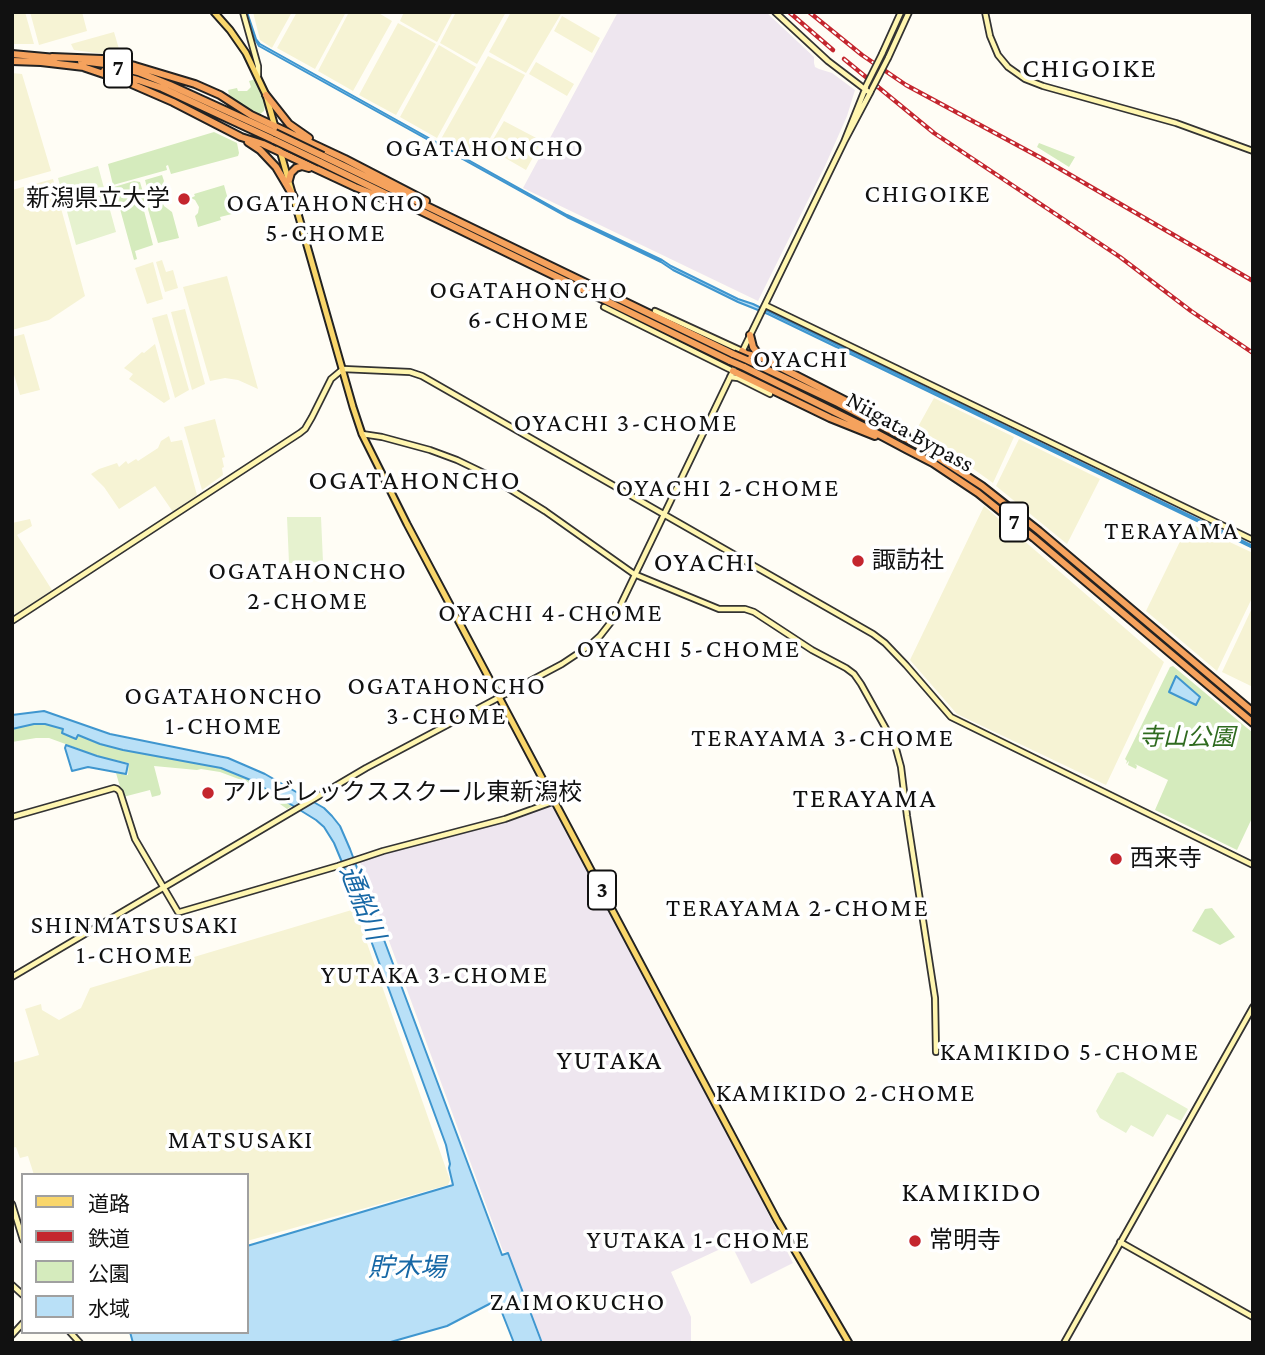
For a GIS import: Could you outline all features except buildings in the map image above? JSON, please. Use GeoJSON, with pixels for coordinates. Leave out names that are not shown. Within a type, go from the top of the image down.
{"type":"FeatureCollection","features":[{"type":"Feature","properties":{"kind":"highway","name":"7"},"geometry":{"type":"LineString","coordinates":[[12,54],[105,64],[138,72],[216,109]]}},
{"type":"Feature","properties":{"kind":"highway"},"geometry":{"type":"LineString","coordinates":[[52,57],[102,59],[195,84],[220,95],[274,133],[323,148]]}},
{"type":"Feature","properties":{"kind":"highway","name":"7"},"geometry":{"type":"LineString","coordinates":[[12,61],[80,66],[115,73],[274,133]]}},
{"type":"Feature","properties":{"kind":"highway"},"geometry":{"type":"LineString","coordinates":[[80,66],[127,82],[241,137],[280,151],[347,183]]}},
{"type":"Feature","properties":{"kind":"highway"},"geometry":{"type":"LineString","coordinates":[[266,96],[289,124],[323,148],[458,220]]}},
{"type":"Feature","properties":{"kind":"highway","name":"Niigata Bypass"},"geometry":{"type":"LineString","coordinates":[[274,133],[450,226],[730,361],[745,364],[838,403],[922,447],[982,486],[1020,516],[1253,712]]}},
{"type":"Feature","properties":{"kind":"highway"},"geometry":{"type":"LineString","coordinates":[[241,137],[269,158],[295,199]]}},
{"type":"Feature","properties":{"kind":"highway","name":"Niigata Bypass"},"geometry":{"type":"LineString","coordinates":[[321,159],[458,220],[733,354],[745,364],[956,478],[1006,515],[1253,723]]}},
{"type":"Feature","properties":{"kind":"highway"},"geometry":{"type":"LineString","coordinates":[[289,180],[291,173],[302,166],[450,226]]}},
{"type":"Feature","properties":{"kind":"highway"},"geometry":{"type":"LineString","coordinates":[[750,335],[753,347],[760,357]]}},
{"type":"Feature","properties":{"kind":"highway"},"geometry":{"type":"LineString","coordinates":[[742,351],[760,357],[898,429],[922,447]]}},
{"type":"Feature","properties":{"kind":"highway"},"geometry":{"type":"LineString","coordinates":[[732,374],[906,449]]}},
{"type":"Feature","properties":{"kind":"main road","name":"3"},"geometry":{"type":"LineString","coordinates":[[214,12],[246,53],[266,96],[274,133],[362,434],[777,1220],[849,1343]]}},
{"type":"Feature","properties":{"kind":"street"},"geometry":{"type":"LineString","coordinates":[[243,12],[258,66],[258,79]]}},
{"type":"Feature","properties":{"kind":"street"},"geometry":{"type":"LineString","coordinates":[[775,12],[828,61],[868,89]]}},
{"type":"Feature","properties":{"kind":"street"},"geometry":{"type":"LineString","coordinates":[[12,977],[408,744],[572,658],[600,636],[611,622],[844,142],[901,12]]}},
{"type":"Feature","properties":{"kind":"street"},"geometry":{"type":"LineString","coordinates":[[868,89],[888,58],[909,12]]}},
{"type":"Feature","properties":{"kind":"street"},"geometry":{"type":"LineString","coordinates":[[985,12],[990,36],[998,55],[1008,67],[1026,79],[1176,123],[1253,151]]}},
{"type":"Feature","properties":{"kind":"street"},"geometry":{"type":"LineString","coordinates":[[765,304],[1253,540]]}},
{"type":"Feature","properties":{"kind":"street"},"geometry":{"type":"LineString","coordinates":[[604,307],[770,394]]}},
{"type":"Feature","properties":{"kind":"street"},"geometry":{"type":"LineString","coordinates":[[655,311],[742,351]]}},
{"type":"Feature","properties":{"kind":"street"},"geometry":{"type":"LineString","coordinates":[[12,621],[300,433],[312,417],[331,379],[343,369],[410,372],[422,376],[881,639],[951,717],[1253,865]]}},
{"type":"Feature","properties":{"kind":"street"},"geometry":{"type":"LineString","coordinates":[[362,434],[430,450],[484,473],[545,511],[634,574],[719,609],[745,609],[754,612],[812,650],[846,668],[861,684],[894,745],[901,767],[935,998],[936,1052]]}},
{"type":"Feature","properties":{"kind":"street"},"geometry":{"type":"LineString","coordinates":[[12,817],[117,789],[135,839],[180,912],[505,819],[555,801]]}},
{"type":"Feature","properties":{"kind":"street"},"geometry":{"type":"LineString","coordinates":[[1064,1343],[1253,1007]]}},
{"type":"Feature","properties":{"kind":"street"},"geometry":{"type":"LineString","coordinates":[[12,1204],[21,1233]]}},
{"type":"Feature","properties":{"kind":"street"},"geometry":{"type":"LineString","coordinates":[[1120,1242],[1253,1317]]}},
{"type":"Feature","properties":{"kind":"shaded area"},"geometry":{"type":"Polygon","coordinates":[[[12,12],[25,12],[34,44],[12,44],[12,12]]]}},
{"type":"Feature","properties":{"kind":"shaded area"},"geometry":{"type":"Polygon","coordinates":[[[30,12],[82,12],[87,31],[39,45],[30,12]]]}},
{"type":"Feature","properties":{"kind":"shaded area"},"geometry":{"type":"Polygon","coordinates":[[[253,12],[292,12],[272,48],[260,40],[253,12]]]}},
{"type":"Feature","properties":{"kind":"shaded area"},"geometry":{"type":"Polygon","coordinates":[[[297,12],[346,12],[315,69],[277,48],[297,12]]]}},
{"type":"Feature","properties":{"kind":"shaded area"},"geometry":{"type":"Polygon","coordinates":[[[349,12],[377,12],[392,21],[353,91],[318,71],[349,12]]]}},
{"type":"Feature","properties":{"kind":"shaded area"},"geometry":{"type":"Polygon","coordinates":[[[404,12],[453,12],[437,42],[400,21],[404,12]]]}},
{"type":"Feature","properties":{"kind":"shaded area"},"geometry":{"type":"Polygon","coordinates":[[[456,12],[506,12],[477,64],[440,43],[456,12]]]}},
{"type":"Feature","properties":{"kind":"shaded area"},"geometry":{"type":"Polygon","coordinates":[[[511,12],[562,12],[526,73],[489,52],[511,12]]]}},
{"type":"Feature","properties":{"kind":"shaded area"},"geometry":{"type":"Polygon","coordinates":[[[618,12],[766,12],[814,57],[815,67],[832,73],[855,90],[847,116],[825,166],[758,301],[523,188],[618,12]]]}},
{"type":"Feature","properties":{"kind":"shaded area"},"geometry":{"type":"Polygon","coordinates":[[[562,16],[600,38],[592,53],[554,31],[562,16]]]}},
{"type":"Feature","properties":{"kind":"shaded area"},"geometry":{"type":"Polygon","coordinates":[[[398,23],[436,44],[396,115],[359,95],[398,23]]]}},
{"type":"Feature","properties":{"kind":"shaded area"},"geometry":{"type":"Polygon","coordinates":[[[114,32],[119,49],[104,54],[74,50],[71,44],[114,32]]]}},
{"type":"Feature","properties":{"kind":"shaded area"},"geometry":{"type":"Polygon","coordinates":[[[439,45],[476,67],[437,138],[400,117],[439,45]]]}},
{"type":"Feature","properties":{"kind":"shaded area"},"geometry":{"type":"Polygon","coordinates":[[[488,56],[525,75],[478,160],[441,139],[488,56]]]}},
{"type":"Feature","properties":{"kind":"shaded area"},"geometry":{"type":"Polygon","coordinates":[[[536,62],[574,84],[567,96],[529,74],[536,62]]]}},
{"type":"Feature","properties":{"kind":"shaded area"},"geometry":{"type":"Polygon","coordinates":[[[12,73],[22,74],[51,171],[12,182],[12,73]]]}},
{"type":"Feature","properties":{"kind":"shaded area"},"geometry":{"type":"Polygon","coordinates":[[[504,121],[542,141],[526,170],[488,148],[504,121]]]}},
{"type":"Feature","properties":{"kind":"shaded area"},"geometry":{"type":"Polygon","coordinates":[[[53,179],[85,296],[49,320],[12,330],[12,190],[53,179]]]}},
{"type":"Feature","properties":{"kind":"shaded area"},"geometry":{"type":"Polygon","coordinates":[[[162,260],[166,272],[173,270],[178,288],[165,292],[156,262],[162,260]]]}},
{"type":"Feature","properties":{"kind":"shaded area"},"geometry":{"type":"Polygon","coordinates":[[[153,262],[163,299],[147,304],[135,268],[153,262]]]}},
{"type":"Feature","properties":{"kind":"shaded area"},"geometry":{"type":"Polygon","coordinates":[[[227,276],[258,389],[238,380],[225,378],[210,381],[183,287],[227,276]]]}},
{"type":"Feature","properties":{"kind":"shaded area"},"geometry":{"type":"Polygon","coordinates":[[[185,309],[205,384],[192,390],[171,312],[185,309]]]}},
{"type":"Feature","properties":{"kind":"shaded area"},"geometry":{"type":"Polygon","coordinates":[[[167,314],[189,390],[175,398],[152,318],[167,314]]]}},
{"type":"Feature","properties":{"kind":"shaded area"},"geometry":{"type":"Polygon","coordinates":[[[24,334],[40,390],[20,395],[12,368],[12,337],[24,334]]]}},
{"type":"Feature","properties":{"kind":"shaded area"},"geometry":{"type":"Polygon","coordinates":[[[155,344],[170,399],[164,403],[129,379],[133,374],[124,368],[155,344]]]}},
{"type":"Feature","properties":{"kind":"shaded area"},"geometry":{"type":"Polygon","coordinates":[[[934,398],[1014,437],[993,483],[915,432],[934,398]]]}},
{"type":"Feature","properties":{"kind":"shaded area"},"geometry":{"type":"Polygon","coordinates":[[[215,419],[225,457],[222,458],[223,475],[202,490],[184,427],[215,419]]]}},
{"type":"Feature","properties":{"kind":"shaded area"},"geometry":{"type":"Polygon","coordinates":[[[169,436],[171,442],[182,440],[197,495],[173,512],[155,486],[119,509],[91,474],[117,463],[119,467],[126,461],[128,464],[136,459],[138,461],[158,448],[161,441],[169,436]]]}},
{"type":"Feature","properties":{"kind":"shaded area"},"geometry":{"type":"Polygon","coordinates":[[[1019,439],[1100,479],[1067,544],[996,486],[1019,439]]]}},
{"type":"Feature","properties":{"kind":"shaded area"},"geometry":{"type":"Polygon","coordinates":[[[984,506],[1164,662],[1106,785],[957,714],[910,660],[984,506]]]}},
{"type":"Feature","properties":{"kind":"shaded area"},"geometry":{"type":"Polygon","coordinates":[[[30,519],[32,526],[17,535],[52,590],[16,615],[12,610],[12,523],[30,519]]]}},
{"type":"Feature","properties":{"kind":"shaded area"},"geometry":{"type":"Polygon","coordinates":[[[1189,523],[1253,553],[1253,596],[1217,671],[1146,611],[1189,523]]]}},
{"type":"Feature","properties":{"kind":"shaded area"},"geometry":{"type":"Polygon","coordinates":[[[1253,606],[1253,687],[1222,672],[1253,606]]]}},
{"type":"Feature","properties":{"kind":"shaded area"},"geometry":{"type":"Polygon","coordinates":[[[554,805],[699,1076],[793,1263],[751,1284],[731,1244],[671,1272],[691,1317],[691,1343],[543,1343],[508,1253],[503,1251],[360,862],[554,805]]]}},
{"type":"Feature","properties":{"kind":"shaded area"},"geometry":{"type":"Polygon","coordinates":[[[355,909],[450,1180],[448,1185],[248,1241],[248,1173],[33,1173],[28,1156],[20,1158],[16,1147],[12,1148],[12,1063],[39,1055],[25,1009],[41,1004],[42,1010],[59,1020],[81,1008],[90,988],[355,909]]]}},
{"type":"Feature","properties":{"kind":"green space"},"geometry":{"type":"Polygon","coordinates":[[[256,79],[265,105],[264,111],[259,115],[230,100],[228,90],[237,88],[238,91],[247,91],[251,87],[249,81],[256,79]]]}},
{"type":"Feature","properties":{"kind":"green space"},"geometry":{"type":"Polygon","coordinates":[[[214,132],[237,143],[238,156],[171,174],[168,165],[167,170],[113,185],[108,164],[214,132]]]}},
{"type":"Feature","properties":{"kind":"green space"},"geometry":{"type":"Polygon","coordinates":[[[1039,143],[1075,157],[1069,167],[1037,147],[1039,143]]]}},
{"type":"Feature","properties":{"kind":"green space"},"geometry":{"type":"Polygon","coordinates":[[[98,166],[116,232],[76,245],[58,178],[98,166]]]}},
{"type":"Feature","properties":{"kind":"green space"},"geometry":{"type":"Polygon","coordinates":[[[162,175],[164,181],[161,195],[164,206],[172,212],[179,238],[158,243],[147,206],[143,207],[153,245],[135,251],[137,259],[134,260],[114,187],[134,181],[140,182],[145,199],[150,199],[145,180],[162,175]]]}},
{"type":"Feature","properties":{"kind":"green space"},"geometry":{"type":"Polygon","coordinates":[[[224,185],[232,214],[198,227],[195,216],[199,207],[191,198],[194,194],[224,185]]]}},
{"type":"Feature","properties":{"kind":"green space"},"geometry":{"type":"Polygon","coordinates":[[[287,517],[321,517],[323,562],[289,563],[287,517]]]}},
{"type":"Feature","properties":{"kind":"green space","name":"寺山公園"},"geometry":{"type":"Polygon","coordinates":[[[1173,666],[1253,733],[1253,816],[1237,850],[1155,810],[1168,780],[1135,764],[1136,769],[1128,765],[1129,761],[1126,764],[1125,759],[1170,667],[1173,666]]]}},
{"type":"Feature","properties":{"kind":"green space"},"geometry":{"type":"Polygon","coordinates":[[[34,724],[63,729],[123,750],[221,768],[253,781],[292,806],[287,809],[252,784],[220,772],[154,766],[160,795],[152,797],[150,790],[123,797],[116,773],[128,775],[129,763],[101,757],[49,738],[12,742],[12,729],[34,724]]]}},
{"type":"Feature","properties":{"kind":"green space"},"geometry":{"type":"Polygon","coordinates":[[[1212,908],[1235,937],[1220,945],[1192,931],[1205,909],[1212,908]]]}},
{"type":"Feature","properties":{"kind":"green space"},"geometry":{"type":"Polygon","coordinates":[[[1123,1072],[1188,1109],[1181,1121],[1167,1114],[1153,1137],[1131,1125],[1126,1133],[1100,1118],[1096,1111],[1117,1073],[1123,1072]]]}},
{"type":"Feature","properties":{"kind":"water"},"geometry":{"type":"Polygon","coordinates":[[[247,12],[260,44],[567,215],[1253,548],[768,314],[738,302],[567,217],[259,46],[255,39],[247,12]]]}},
{"type":"Feature","properties":{"kind":"water"},"geometry":{"type":"Polygon","coordinates":[[[1176,676],[1200,697],[1196,705],[1169,692],[1176,676]]]}},
{"type":"Feature","properties":{"kind":"water","name":"貯木場"},"geometry":{"type":"Polygon","coordinates":[[[44,711],[110,734],[228,758],[265,774],[324,808],[332,816],[340,826],[350,849],[502,1255],[508,1253],[542,1343],[514,1343],[497,1300],[447,1326],[387,1343],[133,1343],[131,1334],[248,1334],[248,1246],[453,1185],[450,1164],[446,1145],[344,867],[324,827],[253,781],[221,768],[123,750],[78,735],[76,739],[62,733],[63,729],[45,724],[12,729],[12,715],[44,711]]]}},
{"type":"Feature","properties":{"kind":"water"},"geometry":{"type":"Polygon","coordinates":[[[66,745],[128,764],[126,774],[88,767],[72,771],[66,745]]]}},
{"type":"Feature","properties":{"kind":"railway"},"geometry":{"type":"LineString","coordinates":[[789,12],[833,50]]}},
{"type":"Feature","properties":{"kind":"railway"},"geometry":{"type":"LineString","coordinates":[[809,12],[862,55],[906,85],[1043,159],[1253,281]]}},
{"type":"Feature","properties":{"kind":"railway"},"geometry":{"type":"LineString","coordinates":[[844,59],[934,133],[1120,257],[1191,311],[1253,353]]}},
{"type":"Feature","properties":{"kind":"place","name":"新潟県立大学"},"geometry":{"type":"Point","coordinates":[184,199]}},
{"type":"Feature","properties":{"kind":"place","name":"諏訪社"},"geometry":{"type":"Point","coordinates":[858,561]}},
{"type":"Feature","properties":{"kind":"place","name":"アルビレックススクール東新潟校"},"geometry":{"type":"Point","coordinates":[208,793]}},
{"type":"Feature","properties":{"kind":"place","name":"西来寺"},"geometry":{"type":"Point","coordinates":[1116,859]}},
{"type":"Feature","properties":{"kind":"place","name":"常明寺"},"geometry":{"type":"Point","coordinates":[915,1241]}},
{"type":"Feature","properties":{"kind":"district","name":"CHIGOIKE"},"geometry":{"type":"Point","coordinates":[1090,68]}},
{"type":"Feature","properties":{"kind":"district","name":"OGATAHONCHO"},"geometry":{"type":"Point","coordinates":[485,148]}},
{"type":"Feature","properties":{"kind":"district","name":"CHIGOIKE"},"geometry":{"type":"Point","coordinates":[928,194]}},
{"type":"Feature","properties":{"kind":"district","name":"OGATAHONCHO 5-CHOME"},"geometry":{"type":"Point","coordinates":[326,218]}},
{"type":"Feature","properties":{"kind":"district","name":"OGATAHONCHO 6-CHOME"},"geometry":{"type":"Point","coordinates":[529,305]}},
{"type":"Feature","properties":{"kind":"district","name":"OYACHI"},"geometry":{"type":"Point","coordinates":[801,359]}},
{"type":"Feature","properties":{"kind":"district","name":"OYACHI 3-CHOME"},"geometry":{"type":"Point","coordinates":[626,423]}},
{"type":"Feature","properties":{"kind":"district","name":"OGATAHONCHO"},"geometry":{"type":"Point","coordinates":[415,480]}},
{"type":"Feature","properties":{"kind":"district","name":"OYACHI 2-CHOME"},"geometry":{"type":"Point","coordinates":[728,488]}},
{"type":"Feature","properties":{"kind":"district","name":"TERAYAMA"},"geometry":{"type":"Point","coordinates":[1172,531]}},
{"type":"Feature","properties":{"kind":"district","name":"OYACHI"},"geometry":{"type":"Point","coordinates":[705,562]}},
{"type":"Feature","properties":{"kind":"district","name":"OGATAHONCHO 2-CHOME"},"geometry":{"type":"Point","coordinates":[308,586]}},
{"type":"Feature","properties":{"kind":"district","name":"OYACHI 4-CHOME"},"geometry":{"type":"Point","coordinates":[551,613]}},
{"type":"Feature","properties":{"kind":"district","name":"OYACHI 5-CHOME"},"geometry":{"type":"Point","coordinates":[689,649]}},
{"type":"Feature","properties":{"kind":"district","name":"OGATAHONCHO 3-CHOME"},"geometry":{"type":"Point","coordinates":[447,701]}},
{"type":"Feature","properties":{"kind":"district","name":"OGATAHONCHO 1-CHOME"},"geometry":{"type":"Point","coordinates":[224,711]}},
{"type":"Feature","properties":{"kind":"district","name":"TERAYAMA 3-CHOME"},"geometry":{"type":"Point","coordinates":[823,738]}},
{"type":"Feature","properties":{"kind":"district","name":"TERAYAMA"},"geometry":{"type":"Point","coordinates":[865,798]}},
{"type":"Feature","properties":{"kind":"district","name":"TERAYAMA 2-CHOME"},"geometry":{"type":"Point","coordinates":[798,908]}},
{"type":"Feature","properties":{"kind":"district","name":"SHINMATSUSAKI 1-CHOME"},"geometry":{"type":"Point","coordinates":[135,940]}},
{"type":"Feature","properties":{"kind":"district","name":"YUTAKA 3-CHOME"},"geometry":{"type":"Point","coordinates":[435,975]}},
{"type":"Feature","properties":{"kind":"district","name":"KAMIKIDO 5-CHOME"},"geometry":{"type":"Point","coordinates":[1070,1052]}},
{"type":"Feature","properties":{"kind":"district","name":"YUTAKA"},"geometry":{"type":"Point","coordinates":[610,1060]}},
{"type":"Feature","properties":{"kind":"district","name":"KAMIKIDO 2-CHOME"},"geometry":{"type":"Point","coordinates":[846,1093]}},
{"type":"Feature","properties":{"kind":"district","name":"MATSUSAKI"},"geometry":{"type":"Point","coordinates":[241,1140]}},
{"type":"Feature","properties":{"kind":"district","name":"KAMIKIDO"},"geometry":{"type":"Point","coordinates":[972,1192]}},
{"type":"Feature","properties":{"kind":"district","name":"YUTAKA 1-CHOME"},"geometry":{"type":"Point","coordinates":[699,1240]}},
{"type":"Feature","properties":{"kind":"district","name":"ZAIMOKUCHO"},"geometry":{"type":"Point","coordinates":[578,1302]}},
{"type":"Feature","properties":{"kind":"water label","name":"通船川"},"geometry":{"type":"Point","coordinates":[362,903]}}]}
